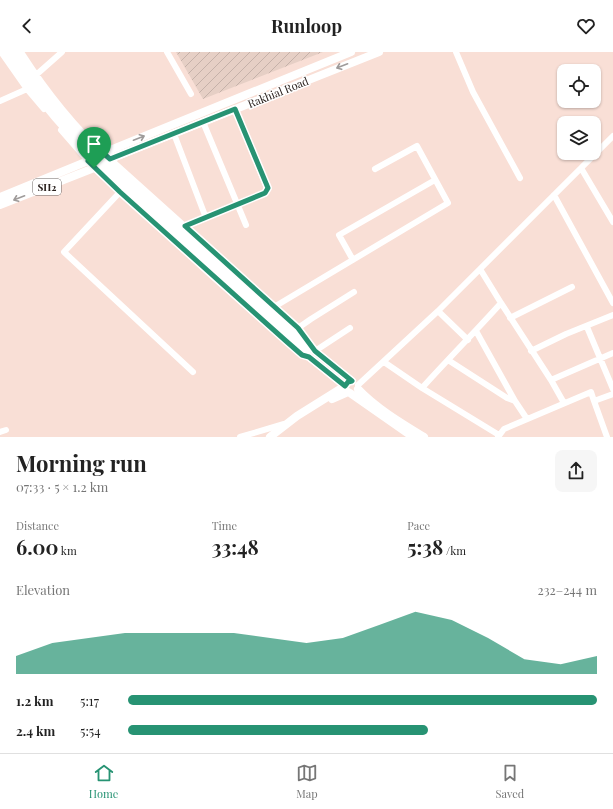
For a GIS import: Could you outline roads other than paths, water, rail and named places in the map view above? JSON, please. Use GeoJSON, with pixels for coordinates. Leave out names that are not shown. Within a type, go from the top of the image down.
{"type":"FeatureCollection","features":[{"type":"Feature","properties":{"kind":"main road"},"geometry":{"type":"LineString","coordinates":[[7,52],[20,73],[66,131],[87,153],[251,297]]}},
{"type":"Feature","properties":{"kind":"main road"},"geometry":{"type":"LineString","coordinates":[[15,52],[40,89],[93,151],[312,354],[412,437]]}},
{"type":"Feature","properties":{"kind":"main road","name":"Rakhial Road"},"geometry":{"type":"LineString","coordinates":[[103,153],[351,52]]}},
{"type":"Feature","properties":{"kind":"main road","name":"Rakhial Road"},"geometry":{"type":"LineString","coordinates":[[110,159],[379,52]]}},
{"type":"Feature","properties":{"kind":"main road","name":"SH2"},"geometry":{"type":"LineString","coordinates":[[0,197],[88,161]]}},
{"type":"Feature","properties":{"kind":"main road","name":"SH2"},"geometry":{"type":"LineString","coordinates":[[0,205],[94,168]]}},
{"type":"Feature","properties":{"kind":"main road"},"geometry":{"type":"LineString","coordinates":[[270,437],[352,387]]}},
{"type":"Feature","properties":{"kind":"main road"},"geometry":{"type":"LineString","coordinates":[[352,387],[384,411],[424,437]]}},
{"type":"Feature","properties":{"kind":"main road"},"geometry":{"type":"LineString","coordinates":[[275,437],[290,424]]}},
{"type":"Feature","properties":{"kind":"street"},"geometry":{"type":"LineString","coordinates":[[1,52],[27,89],[94,168],[302,355],[312,354],[350,328]]}},
{"type":"Feature","properties":{"kind":"street"},"geometry":{"type":"LineString","coordinates":[[21,52],[36,75],[85,134],[103,153],[298,328],[312,354]]}},
{"type":"Feature","properties":{"kind":"street"},"geometry":{"type":"LineString","coordinates":[[36,75],[62,52]]}},
{"type":"Feature","properties":{"kind":"street"},"geometry":{"type":"LineString","coordinates":[[167,52],[191,94]]}},
{"type":"Feature","properties":{"kind":"street"},"geometry":{"type":"LineString","coordinates":[[456,52],[473,92],[520,178]]}},
{"type":"Feature","properties":{"kind":"street"},"geometry":{"type":"LineString","coordinates":[[0,101],[27,89]]}},
{"type":"Feature","properties":{"kind":"street"},"geometry":{"type":"LineString","coordinates":[[185,226],[265,193],[268,188],[235,109]]}},
{"type":"Feature","properties":{"kind":"street"},"geometry":{"type":"LineString","coordinates":[[203,122],[246,225]]}},
{"type":"Feature","properties":{"kind":"street"},"geometry":{"type":"LineString","coordinates":[[601,143],[613,131]]}},
{"type":"Feature","properties":{"kind":"street"},"geometry":{"type":"LineString","coordinates":[[174,134],[206,218]]}},
{"type":"Feature","properties":{"kind":"street"},"geometry":{"type":"LineString","coordinates":[[352,387],[384,362],[438,311],[613,136]]}},
{"type":"Feature","properties":{"kind":"street"},"geometry":{"type":"LineString","coordinates":[[274,307],[448,203],[417,146],[375,169]]}},
{"type":"Feature","properties":{"kind":"street"},"geometry":{"type":"LineString","coordinates":[[88,161],[103,153]]}},
{"type":"Feature","properties":{"kind":"street"},"geometry":{"type":"LineString","coordinates":[[94,168],[110,159]]}},
{"type":"Feature","properties":{"kind":"street"},"geometry":{"type":"LineString","coordinates":[[352,387],[436,308],[584,160]]}},
{"type":"Feature","properties":{"kind":"street"},"geometry":{"type":"LineString","coordinates":[[581,168],[613,222]]}},
{"type":"Feature","properties":{"kind":"street"},"geometry":{"type":"LineString","coordinates":[[353,260],[340,235],[436,180]]}},
{"type":"Feature","properties":{"kind":"street"},"geometry":{"type":"LineString","coordinates":[[120,192],[64,252],[193,372]]}},
{"type":"Feature","properties":{"kind":"street"},"geometry":{"type":"LineString","coordinates":[[554,195],[613,303]]}},
{"type":"Feature","properties":{"kind":"street"},"geometry":{"type":"LineString","coordinates":[[480,269],[531,351],[551,380],[564,403]]}},
{"type":"Feature","properties":{"kind":"street"},"geometry":{"type":"LineString","coordinates":[[510,318],[572,287]]}},
{"type":"Feature","properties":{"kind":"street"},"geometry":{"type":"LineString","coordinates":[[298,328],[354,292]]}},
{"type":"Feature","properties":{"kind":"street"},"geometry":{"type":"LineString","coordinates":[[422,388],[501,304]]}},
{"type":"Feature","properties":{"kind":"street"},"geometry":{"type":"LineString","coordinates":[[438,311],[468,340]]}},
{"type":"Feature","properties":{"kind":"street"},"geometry":{"type":"LineString","coordinates":[[531,351],[566,334],[613,316]]}},
{"type":"Feature","properties":{"kind":"street"},"geometry":{"type":"LineString","coordinates":[[587,327],[613,389]]}},
{"type":"Feature","properties":{"kind":"street"},"geometry":{"type":"LineString","coordinates":[[476,331],[514,401],[527,419]]}},
{"type":"Feature","properties":{"kind":"street"},"geometry":{"type":"LineString","coordinates":[[551,380],[613,353]]}},
{"type":"Feature","properties":{"kind":"street"},"geometry":{"type":"LineString","coordinates":[[448,360],[514,401]]}},
{"type":"Feature","properties":{"kind":"street"},"geometry":{"type":"LineString","coordinates":[[384,362],[422,388],[499,436],[504,429],[591,392],[607,437]]}},
{"type":"Feature","properties":{"kind":"street"},"geometry":{"type":"LineString","coordinates":[[594,401],[613,394]]}},
{"type":"Feature","properties":{"kind":"street"},"geometry":{"type":"LineString","coordinates":[[240,437],[290,424]]}}]}
